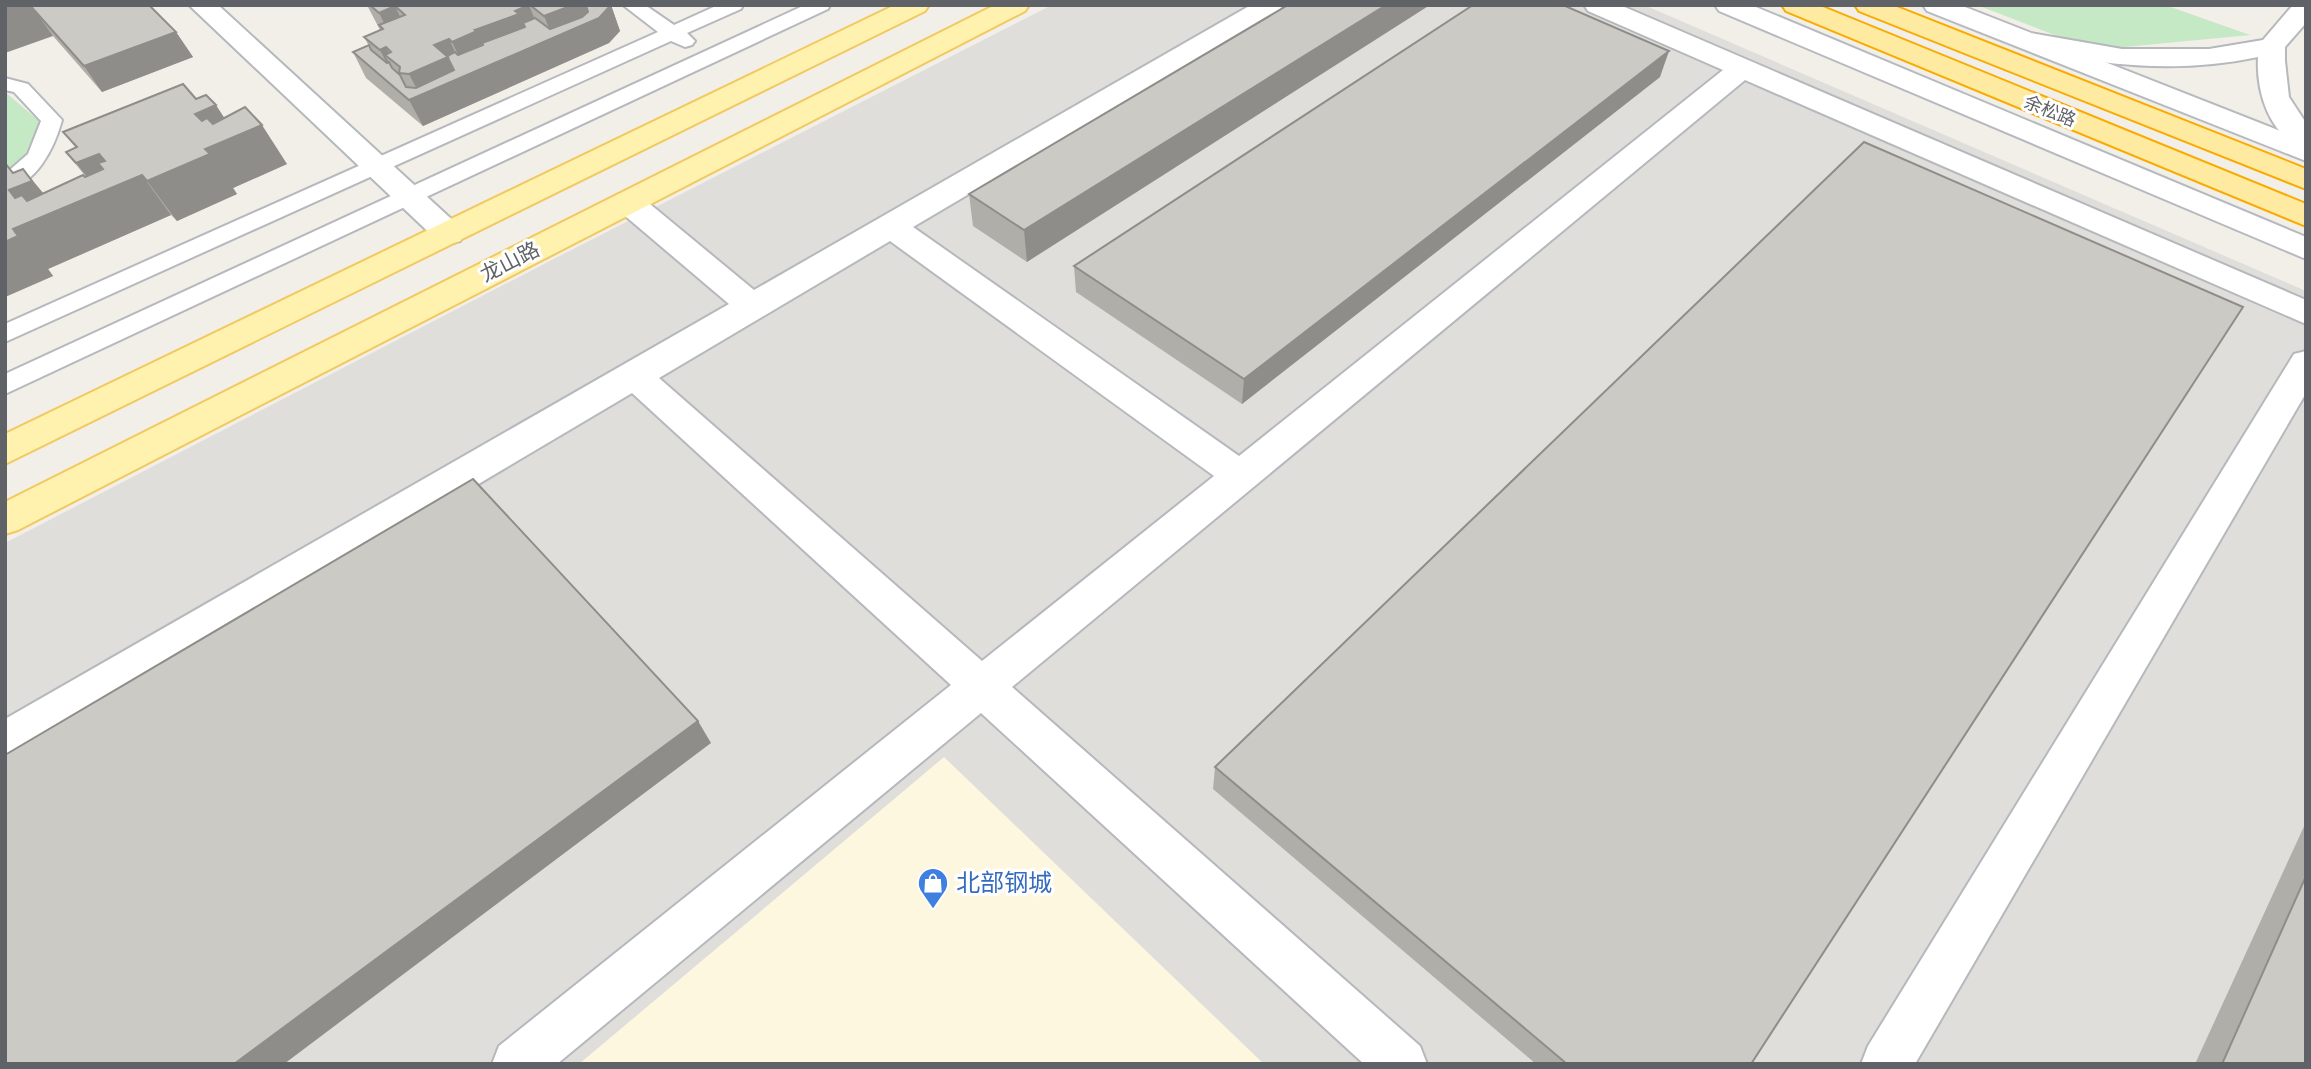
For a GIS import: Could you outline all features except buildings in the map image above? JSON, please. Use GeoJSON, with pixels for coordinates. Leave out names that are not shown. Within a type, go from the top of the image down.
{"type":"FeatureCollection","features":[{"type":"Feature","properties":{"kind":"highway","name":"余松路"},"geometry":{"type":"LineString","coordinates":[[1795,5],[2306,216]]}},
{"type":"Feature","properties":{"kind":"highway","name":"余松路"},"geometry":{"type":"LineString","coordinates":[[1868,5],[2306,180]]}},
{"type":"Feature","properties":{"kind":"main road"},"geometry":{"type":"LineString","coordinates":[[5,450],[916,5]]}},
{"type":"Feature","properties":{"kind":"main road","name":"龙山路"},"geometry":{"type":"LineString","coordinates":[[5,519],[1016,5]]}},
{"type":"Feature","properties":{"kind":"street"},"geometry":{"type":"LineString","coordinates":[[202,5],[449,234]]}},
{"type":"Feature","properties":{"kind":"street"},"geometry":{"type":"LineString","coordinates":[[5,742],[1270,5]]}},
{"type":"Feature","properties":{"kind":"street"},"geometry":{"type":"LineString","coordinates":[[1597,5],[2306,313]]}},
{"type":"Feature","properties":{"kind":"street"},"geometry":{"type":"LineString","coordinates":[[1728,5],[2306,249]]}},
{"type":"Feature","properties":{"kind":"street"},"geometry":{"type":"LineString","coordinates":[[1936,5],[2306,152]]}},
{"type":"Feature","properties":{"kind":"street"},"geometry":{"type":"LineString","coordinates":[[2306,6],[2272,46],[2270,69],[2278,112],[2306,139]]}},
{"type":"Feature","properties":{"kind":"street"},"geometry":{"type":"LineString","coordinates":[[2025,40],[2094,55],[2142,61],[2231,56],[2272,46]]}},
{"type":"Feature","properties":{"kind":"street"},"geometry":{"type":"LineString","coordinates":[[517,1064],[1742,68]]}},
{"type":"Feature","properties":{"kind":"street"},"geometry":{"type":"LineString","coordinates":[[628,202],[753,307]]}},
{"type":"Feature","properties":{"kind":"street"},"geometry":{"type":"LineString","coordinates":[[892,227],[1241,476]]}},
{"type":"Feature","properties":{"kind":"street"},"geometry":{"type":"LineString","coordinates":[[1886,1064],[2306,363]]}},
{"type":"Feature","properties":{"kind":"street"},"geometry":{"type":"LineString","coordinates":[[635,376],[1402,1064]]}},
{"type":"Feature","properties":{"kind":"lane"},"geometry":{"type":"LineString","coordinates":[[632,5],[709,57]]}},
{"type":"Feature","properties":{"kind":"lane"},"geometry":{"type":"LineString","coordinates":[[5,334],[734,5]]}},
{"type":"Feature","properties":{"kind":"lane"},"geometry":{"type":"LineString","coordinates":[[5,385],[821,5]]}},
{"type":"Feature","properties":{"kind":"lane"},"geometry":{"type":"LineString","coordinates":[[5,84],[21,88],[52,120],[45,148],[23,172],[5,184]]}},
{"type":"Feature","properties":{"kind":"shaded area"},"geometry":{"type":"Polygon","coordinates":[[[1052,5],[1644,5],[2306,291],[2306,1064],[1264,1064],[944,757],[579,1064],[5,1064],[5,543],[1052,5]]]}},
{"type":"Feature","properties":{"kind":"shaded area","name":"北部钢城"},"geometry":{"type":"Polygon","coordinates":[[[944,757],[1264,1064],[579,1064],[944,757]]]}},
{"type":"Feature","properties":{"kind":"green space"},"geometry":{"type":"Polygon","coordinates":[[[1977,5],[2165,5],[2250,35],[2093,50],[1977,5]]]}},
{"type":"Feature","properties":{"kind":"green space"},"geometry":{"type":"Polygon","coordinates":[[[5,92],[39,121],[36,145],[5,176],[5,92]]]}},
{"type":"Feature","properties":{"kind":"place","name":"北部钢城"},"geometry":{"type":"Point","coordinates":[933,910]}}]}
